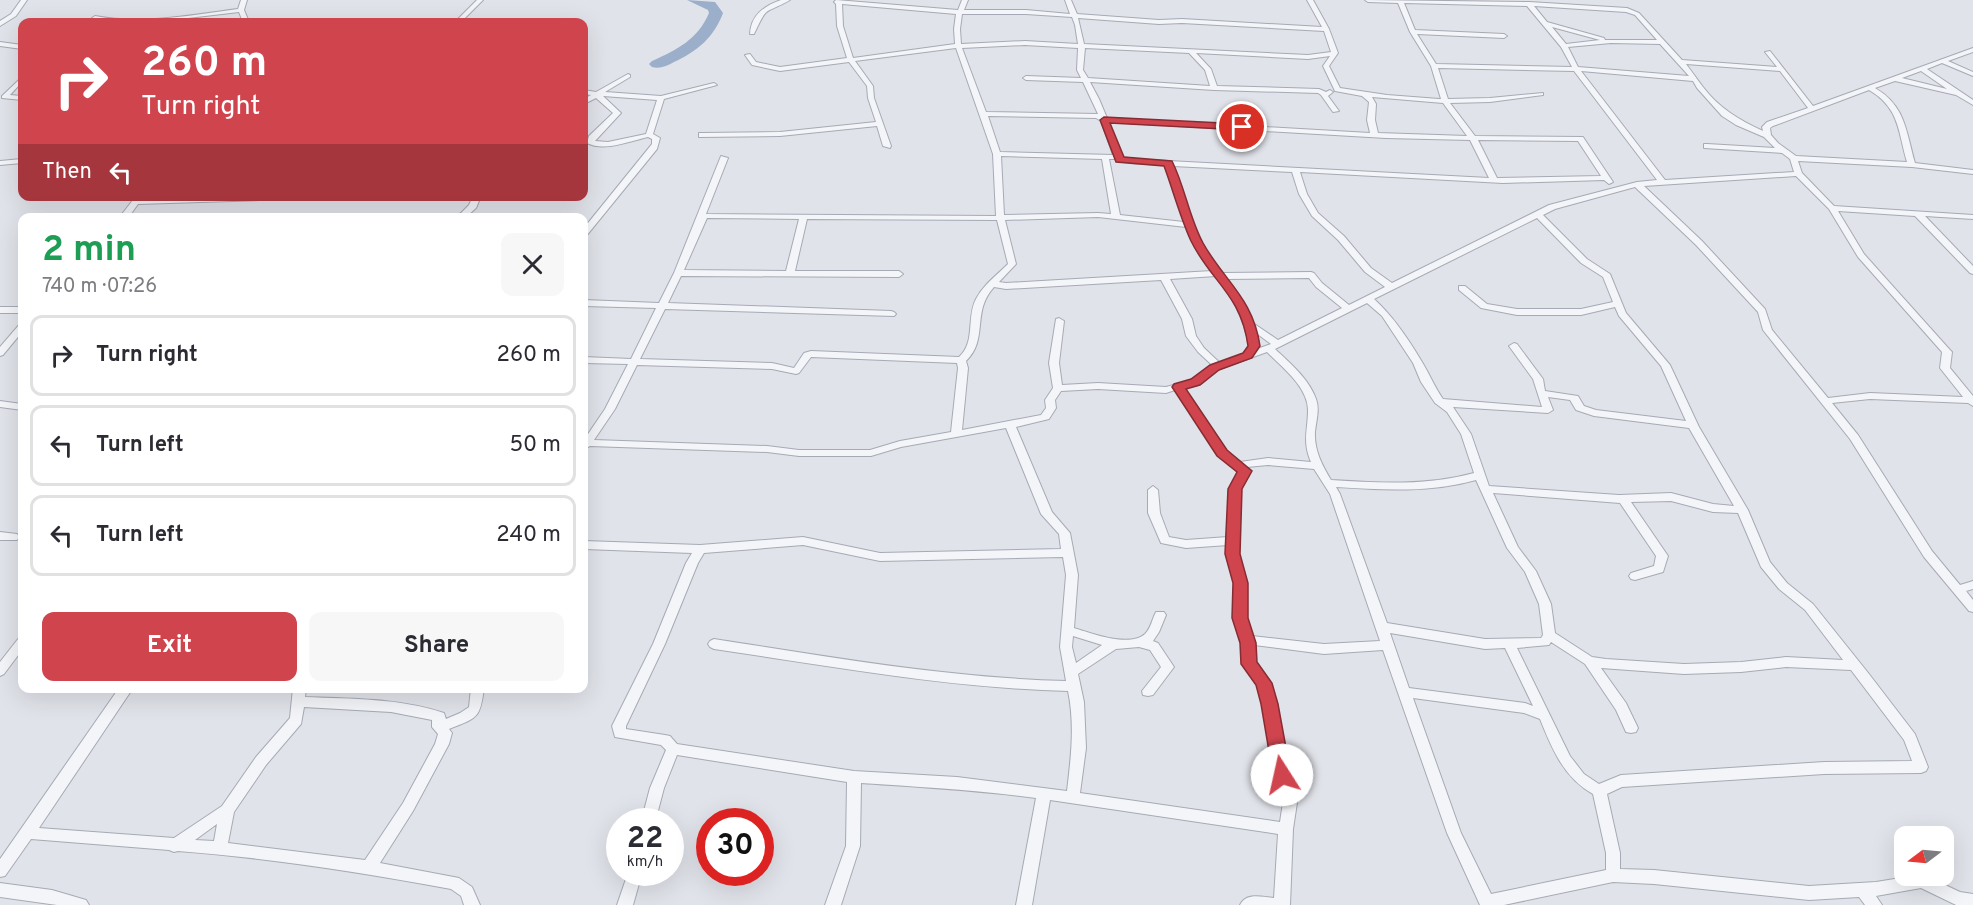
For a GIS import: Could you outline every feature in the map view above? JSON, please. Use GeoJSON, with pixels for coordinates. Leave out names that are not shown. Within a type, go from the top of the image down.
{"type":"FeatureCollection","features":[{"type":"Feature","properties":{"kind":"street"},"geometry":{"type":"LineString","coordinates":[[0,24],[14,15],[24,0]]}},
{"type":"Feature","properties":{"kind":"street"},"geometry":{"type":"LineString","coordinates":[[244,0],[241,10],[244,18]]}},
{"type":"Feature","properties":{"kind":"street"},"geometry":{"type":"LineString","coordinates":[[462,18],[480,0]]}},
{"type":"Feature","properties":{"kind":"street"},"geometry":{"type":"LineString","coordinates":[[782,0],[788,0]]}},
{"type":"Feature","properties":{"kind":"street"},"geometry":{"type":"LineString","coordinates":[[752,33],[759,13],[788,0]]}},
{"type":"Feature","properties":{"kind":"street"},"geometry":{"type":"LineString","coordinates":[[588,360],[772,366],[796,371],[807,355],[811,354],[961,360],[970,351],[975,332],[977,306],[982,296],[1012,264],[1000,218],[997,154],[958,46],[960,12],[965,0]]}},
{"type":"Feature","properties":{"kind":"street"},"geometry":{"type":"LineString","coordinates":[[1068,0],[1078,25],[1081,46],[1080,70],[1104,120],[1118,157]]}},
{"type":"Feature","properties":{"kind":"street"},"geometry":{"type":"LineString","coordinates":[[1310,0],[1326,29],[1335,53]]}},
{"type":"Feature","properties":{"kind":"street"},"geometry":{"type":"LineString","coordinates":[[1368,0],[1494,2],[1633,12],[1725,114],[1767,135],[1783,151],[1794,158],[1912,165],[1973,172]]}},
{"type":"Feature","properties":{"kind":"street"},"geometry":{"type":"LineString","coordinates":[[887,146],[870,98],[870,86],[851,60],[840,26],[838,1],[960,12],[1026,12],[1159,22],[1182,21],[1326,29]]}},
{"type":"Feature","properties":{"kind":"street"},"geometry":{"type":"LineString","coordinates":[[1401,2],[1413,32],[1434,66],[1445,101],[1473,138],[1494,180]]}},
{"type":"Feature","properties":{"kind":"street"},"geometry":{"type":"LineString","coordinates":[[1529,4],[1564,46],[1576,69],[1663,183]]}},
{"type":"Feature","properties":{"kind":"street"},"geometry":{"type":"LineString","coordinates":[[180,18],[241,10]]}},
{"type":"Feature","properties":{"kind":"street"},"geometry":{"type":"LineString","coordinates":[[1547,24],[1611,41]]}},
{"type":"Feature","properties":{"kind":"street"},"geometry":{"type":"LineString","coordinates":[[1413,32],[1504,36]]}},
{"type":"Feature","properties":{"kind":"street"},"geometry":{"type":"LineString","coordinates":[[1564,46],[1611,41],[1662,42]]}},
{"type":"Feature","properties":{"kind":"street"},"geometry":{"type":"LineString","coordinates":[[748,55],[754,64],[780,69],[958,46],[1025,43],[1308,57],[1335,53]]}},
{"type":"Feature","properties":{"kind":"street"},"geometry":{"type":"LineString","coordinates":[[0,44],[18,46]]}},
{"type":"Feature","properties":{"kind":"street"},"geometry":{"type":"LineString","coordinates":[[1767,135],[1766,127],[1770,124],[1973,50]]}},
{"type":"Feature","properties":{"kind":"street"},"geometry":{"type":"LineString","coordinates":[[1768,52],[1812,109]]}},
{"type":"Feature","properties":{"kind":"street"},"geometry":{"type":"LineString","coordinates":[[1192,53],[1208,69],[1214,88]]}},
{"type":"Feature","properties":{"kind":"street"},"geometry":{"type":"LineString","coordinates":[[1335,53],[1326,66],[1337,90]]}},
{"type":"Feature","properties":{"kind":"street"},"geometry":{"type":"LineString","coordinates":[[1942,61],[1973,74]]}},
{"type":"Feature","properties":{"kind":"street"},"geometry":{"type":"LineString","coordinates":[[1680,62],[1782,69]]}},
{"type":"Feature","properties":{"kind":"street"},"geometry":{"type":"LineString","coordinates":[[1434,66],[1576,69],[1695,79]]}},
{"type":"Feature","properties":{"kind":"street"},"geometry":{"type":"LineString","coordinates":[[1922,69],[1973,103]]}},
{"type":"Feature","properties":{"kind":"street"},"geometry":{"type":"LineString","coordinates":[[588,99],[628,76]]}},
{"type":"Feature","properties":{"kind":"street"},"geometry":{"type":"LineString","coordinates":[[1026,78],[1319,91],[1325,94],[1337,90],[1445,101],[1508,100],[1541,94]]}},
{"type":"Feature","properties":{"kind":"street"},"geometry":{"type":"LineString","coordinates":[[1893,79],[1961,94]]}},
{"type":"Feature","properties":{"kind":"street"},"geometry":{"type":"LineString","coordinates":[[18,83],[4,97],[18,98]]}},
{"type":"Feature","properties":{"kind":"street"},"geometry":{"type":"LineString","coordinates":[[588,93],[661,98],[714,85]]}},
{"type":"Feature","properties":{"kind":"street"},"geometry":{"type":"LineString","coordinates":[[1868,87],[1885,96],[1899,112],[1912,165]]}},
{"type":"Feature","properties":{"kind":"street"},"geometry":{"type":"LineString","coordinates":[[588,228],[655,147],[656,138],[649,135],[608,144],[591,143],[592,138],[617,112],[596,94]]}},
{"type":"Feature","properties":{"kind":"street"},"geometry":{"type":"LineString","coordinates":[[1325,94],[1326,101],[1335,111]]}},
{"type":"Feature","properties":{"kind":"street"},"geometry":{"type":"LineString","coordinates":[[1364,94],[1373,101],[1375,109],[1371,120],[1374,135]]}},
{"type":"Feature","properties":{"kind":"street"},"geometry":{"type":"LineString","coordinates":[[649,135],[661,98]]}},
{"type":"Feature","properties":{"kind":"street"},"geometry":{"type":"LineString","coordinates":[[982,114],[1098,116],[1104,120],[1374,135],[1580,139],[1614,189]]}},
{"type":"Feature","properties":{"kind":"street"},"geometry":{"type":"LineString","coordinates":[[702,135],[780,134],[880,124]]}},
{"type":"Feature","properties":{"kind":"street"},"geometry":{"type":"LineString","coordinates":[[1707,146],[1783,151]]}},
{"type":"Feature","properties":{"kind":"street"},"geometry":{"type":"LineString","coordinates":[[997,154],[1118,157],[1130,161],[1494,180],[1606,178]]}},
{"type":"Feature","properties":{"kind":"street"},"geometry":{"type":"LineString","coordinates":[[1106,157],[1116,217]]}},
{"type":"Feature","properties":{"kind":"street"},"geometry":{"type":"LineString","coordinates":[[678,273],[724,158]]}},
{"type":"Feature","properties":{"kind":"street"},"geometry":{"type":"LineString","coordinates":[[1794,158],[1798,174],[1832,208],[1862,255],[1947,352],[1945,368],[1972,401]]}},
{"type":"Feature","properties":{"kind":"street"},"geometry":{"type":"LineString","coordinates":[[0,163],[18,161]]}},
{"type":"Feature","properties":{"kind":"street"},"geometry":{"type":"LineString","coordinates":[[1168,163],[1190,225],[1202,251],[1241,303],[1251,325],[1254,346],[1248,355]]}},
{"type":"Feature","properties":{"kind":"street"},"geometry":{"type":"LineString","coordinates":[[1295,169],[1303,194],[1315,214],[1341,238],[1368,270],[1391,287]]}},
{"type":"Feature","properties":{"kind":"street"},"geometry":{"type":"LineString","coordinates":[[1058,388],[1098,386],[1166,390],[1195,382],[1218,366],[1273,345],[1552,207],[1614,189],[1637,184],[1798,174]]}},
{"type":"Feature","properties":{"kind":"street"},"geometry":{"type":"LineString","coordinates":[[1637,184],[1699,243],[1762,311],[1768,330],[1854,437],[1928,554],[1973,608]]}},
{"type":"Feature","properties":{"kind":"street"},"geometry":{"type":"LineString","coordinates":[[127,213],[136,201]]}},
{"type":"Feature","properties":{"kind":"street"},"geometry":{"type":"LineString","coordinates":[[465,213],[475,201]]}},
{"type":"Feature","properties":{"kind":"street"},"geometry":{"type":"LineString","coordinates":[[1832,208],[1973,217]]}},
{"type":"Feature","properties":{"kind":"street"},"geometry":{"type":"LineString","coordinates":[[1917,213],[1973,271]]}},
{"type":"Feature","properties":{"kind":"street"},"geometry":{"type":"LineString","coordinates":[[1509,643],[1564,758],[1577,778],[1587,786],[1599,791],[1622,781],[1824,768],[1921,768],[1910,738],[1809,607],[1783,586],[1765,564],[1742,510],[1694,426],[1665,365],[1622,314],[1607,276],[1584,261],[1538,214]]}},
{"type":"Feature","properties":{"kind":"street"},"geometry":{"type":"LineString","coordinates":[[588,441],[610,409],[704,216],[1000,218],[1078,215],[1190,225]]}},
{"type":"Feature","properties":{"kind":"street"},"geometry":{"type":"LineString","coordinates":[[790,274],[804,216]]}},
{"type":"Feature","properties":{"kind":"street"},"geometry":{"type":"LineString","coordinates":[[678,273],[899,274]]}},
{"type":"Feature","properties":{"kind":"street"},"geometry":{"type":"LineString","coordinates":[[992,284],[1006,286],[1220,274],[1311,275],[1319,285],[1348,308]]}},
{"type":"Feature","properties":{"kind":"street"},"geometry":{"type":"LineString","coordinates":[[1164,277],[1187,319],[1191,336],[1201,350],[1218,366]]}},
{"type":"Feature","properties":{"kind":"street"},"geometry":{"type":"LineString","coordinates":[[1462,288],[1484,306],[1518,312],[1581,312],[1618,304]]}},
{"type":"Feature","properties":{"kind":"street"},"geometry":{"type":"LineString","coordinates":[[1368,299],[1385,314],[1418,363],[1426,382],[1442,403],[1451,410],[1466,434],[1485,489],[1513,548],[1530,571],[1545,604],[1549,635],[1545,642],[1485,644],[1382,627]]}},
{"type":"Feature","properties":{"kind":"street"},"geometry":{"type":"LineString","coordinates":[[588,303],[891,314]]}},
{"type":"Feature","properties":{"kind":"street"},"geometry":{"type":"LineString","coordinates":[[0,310],[18,310]]}},
{"type":"Feature","properties":{"kind":"street"},"geometry":{"type":"LineString","coordinates":[[1058,388],[1054,380],[1054,353],[1059,321]]}},
{"type":"Feature","properties":{"kind":"street"},"geometry":{"type":"LineString","coordinates":[[1251,325],[1273,345],[1309,395],[1313,406],[1310,446],[1318,466],[1335,494],[1454,833],[1487,904],[1612,875],[1654,876],[1809,892],[1863,890],[1922,882],[1958,899],[1973,901]]}},
{"type":"Feature","properties":{"kind":"street"},"geometry":{"type":"LineString","coordinates":[[0,352],[18,332]]}},
{"type":"Feature","properties":{"kind":"street"},"geometry":{"type":"LineString","coordinates":[[1442,403],[1548,410],[1540,393],[1538,379],[1514,346]]}},
{"type":"Feature","properties":{"kind":"street"},"geometry":{"type":"LineString","coordinates":[[956,434],[963,368],[961,360]]}},
{"type":"Feature","properties":{"kind":"street"},"geometry":{"type":"LineString","coordinates":[[1178,387],[1222,453],[1245,471],[1235,489],[1233,554],[1241,583],[1240,618],[1247,640],[1249,664],[1263,683],[1270,704],[1282,775],[1291,796],[1286,829],[1281,905],[1250,903],[1248,905]]}},
{"type":"Feature","properties":{"kind":"street"},"geometry":{"type":"LineString","coordinates":[[588,445],[767,449],[799,453],[871,453],[900,444],[1045,417],[1051,408],[1050,400],[1058,388]]}},
{"type":"Feature","properties":{"kind":"street"},"geometry":{"type":"LineString","coordinates":[[1540,393],[1574,398],[1580,408],[1594,413],[1694,426]]}},
{"type":"Feature","properties":{"kind":"street"},"geometry":{"type":"LineString","coordinates":[[1826,402],[1870,396],[1972,401]]}},
{"type":"Feature","properties":{"kind":"street"},"geometry":{"type":"LineString","coordinates":[[0,404],[18,406]]}},
{"type":"Feature","properties":{"kind":"street"},"geometry":{"type":"LineString","coordinates":[[1010,425],[1047,514],[1064,532],[1072,575],[1066,647],[1075,686],[1078,748],[1073,797]]}},
{"type":"Feature","properties":{"kind":"street"},"geometry":{"type":"LineString","coordinates":[[1238,466],[1257,461],[1288,461],[1318,466]]}},
{"type":"Feature","properties":{"kind":"street"},"geometry":{"type":"LineString","coordinates":[[1328,483],[1403,489],[1462,481],[1481,475]]}},
{"type":"Feature","properties":{"kind":"street"},"geometry":{"type":"LineString","coordinates":[[1485,489],[1623,499],[1671,497],[1713,508],[1742,510]]}},
{"type":"Feature","properties":{"kind":"street"},"geometry":{"type":"LineString","coordinates":[[1153,490],[1154,513],[1165,540],[1186,544],[1234,541]]}},
{"type":"Feature","properties":{"kind":"street"},"geometry":{"type":"LineString","coordinates":[[1623,499],[1662,556],[1659,569],[1635,576]]}},
{"type":"Feature","properties":{"kind":"street"},"geometry":{"type":"LineString","coordinates":[[0,536],[13,537]]}},
{"type":"Feature","properties":{"kind":"street"},"geometry":{"type":"LineString","coordinates":[[588,545],[700,549],[803,541],[880,557],[1068,553]]}},
{"type":"Feature","properties":{"kind":"street"},"geometry":{"type":"LineString","coordinates":[[700,549],[659,644],[619,726],[620,733],[665,740],[673,749],[854,777],[957,783],[1044,793],[1286,829]]}},
{"type":"Feature","properties":{"kind":"street"},"geometry":{"type":"LineString","coordinates":[[1957,590],[1973,585]]}},
{"type":"Feature","properties":{"kind":"street"},"geometry":{"type":"LineString","coordinates":[[1142,643],[1153,634],[1160,615]]}},
{"type":"Feature","properties":{"kind":"street"},"geometry":{"type":"LineString","coordinates":[[1067,630],[1113,644],[1142,643],[1154,646],[1168,667],[1148,691]]}},
{"type":"Feature","properties":{"kind":"street"},"geometry":{"type":"LineString","coordinates":[[1549,635],[1589,661],[1621,707],[1631,728]]}},
{"type":"Feature","properties":{"kind":"street"},"geometry":{"type":"LineString","coordinates":[[1247,640],[1324,649],[1388,645]]}},
{"type":"Feature","properties":{"kind":"street"},"geometry":{"type":"LineString","coordinates":[[714,644],[959,680],[1016,686],[1075,686]]}},
{"type":"Feature","properties":{"kind":"street"},"geometry":{"type":"LineString","coordinates":[[1072,672],[1113,644]]}},
{"type":"Feature","properties":{"kind":"street"},"geometry":{"type":"LineString","coordinates":[[0,670],[18,647]]}},
{"type":"Feature","properties":{"kind":"street"},"geometry":{"type":"LineString","coordinates":[[1589,661],[1684,669],[1741,667],[1786,662],[1854,665]]}},
{"type":"Feature","properties":{"kind":"street"},"geometry":{"type":"LineString","coordinates":[[1404,692],[1525,708],[1545,716]]}},
{"type":"Feature","properties":{"kind":"street"},"geometry":{"type":"LineString","coordinates":[[0,871],[28,833],[96,729],[123,693]]}},
{"type":"Feature","properties":{"kind":"street"},"geometry":{"type":"LineString","coordinates":[[439,727],[465,717],[475,709],[477,693]]}},
{"type":"Feature","properties":{"kind":"street"},"geometry":{"type":"LineString","coordinates":[[174,846],[227,810],[261,761],[292,727],[299,695],[429,713],[439,717],[439,727],[445,733],[442,744],[408,807],[369,867]]}},
{"type":"Feature","properties":{"kind":"street"},"geometry":{"type":"LineString","coordinates":[[652,808],[657,788],[673,749]]}},
{"type":"Feature","properties":{"kind":"street"},"geometry":{"type":"LineString","coordinates":[[833,905],[853,846],[854,777]]}},
{"type":"Feature","properties":{"kind":"street"},"geometry":{"type":"LineString","coordinates":[[1599,791],[1613,853],[1612,875]]}},
{"type":"Feature","properties":{"kind":"street"},"geometry":{"type":"LineString","coordinates":[[1024,905],[1044,793]]}},
{"type":"Feature","properties":{"kind":"street"},"geometry":{"type":"LineString","coordinates":[[220,848],[227,810]]}},
{"type":"Feature","properties":{"kind":"street"},"geometry":{"type":"LineString","coordinates":[[28,833],[220,848],[369,867],[454,883],[468,892],[472,905]]}},
{"type":"Feature","properties":{"kind":"street"},"geometry":{"type":"LineString","coordinates":[[625,905],[631,886]]}},
{"type":"Feature","properties":{"kind":"street"},"geometry":{"type":"LineString","coordinates":[[0,890],[52,897],[81,905]]}},
{"type":"Feature","properties":{"kind":"street"},"geometry":{"type":"LineString","coordinates":[[1863,890],[1874,905]]}},
{"type":"Feature","properties":{"kind":"waterway"},"geometry":{"type":"LineString","coordinates":[[657,64],[685,51],[707,32],[716,13],[705,2],[694,0]]}},
{"type":"Feature","properties":{"kind":"route"},"geometry":{"type":"LineString","coordinates":[[1242,127],[1104,120],[1120,159],[1168,163],[1190,225],[1202,251],[1235,293],[1251,325],[1254,346],[1248,355],[1214,368],[1195,382],[1178,387],[1222,453],[1245,471],[1235,489],[1233,554],[1241,583],[1240,618],[1248,643],[1249,664],[1263,683],[1270,704],[1282,775]]}}]}
